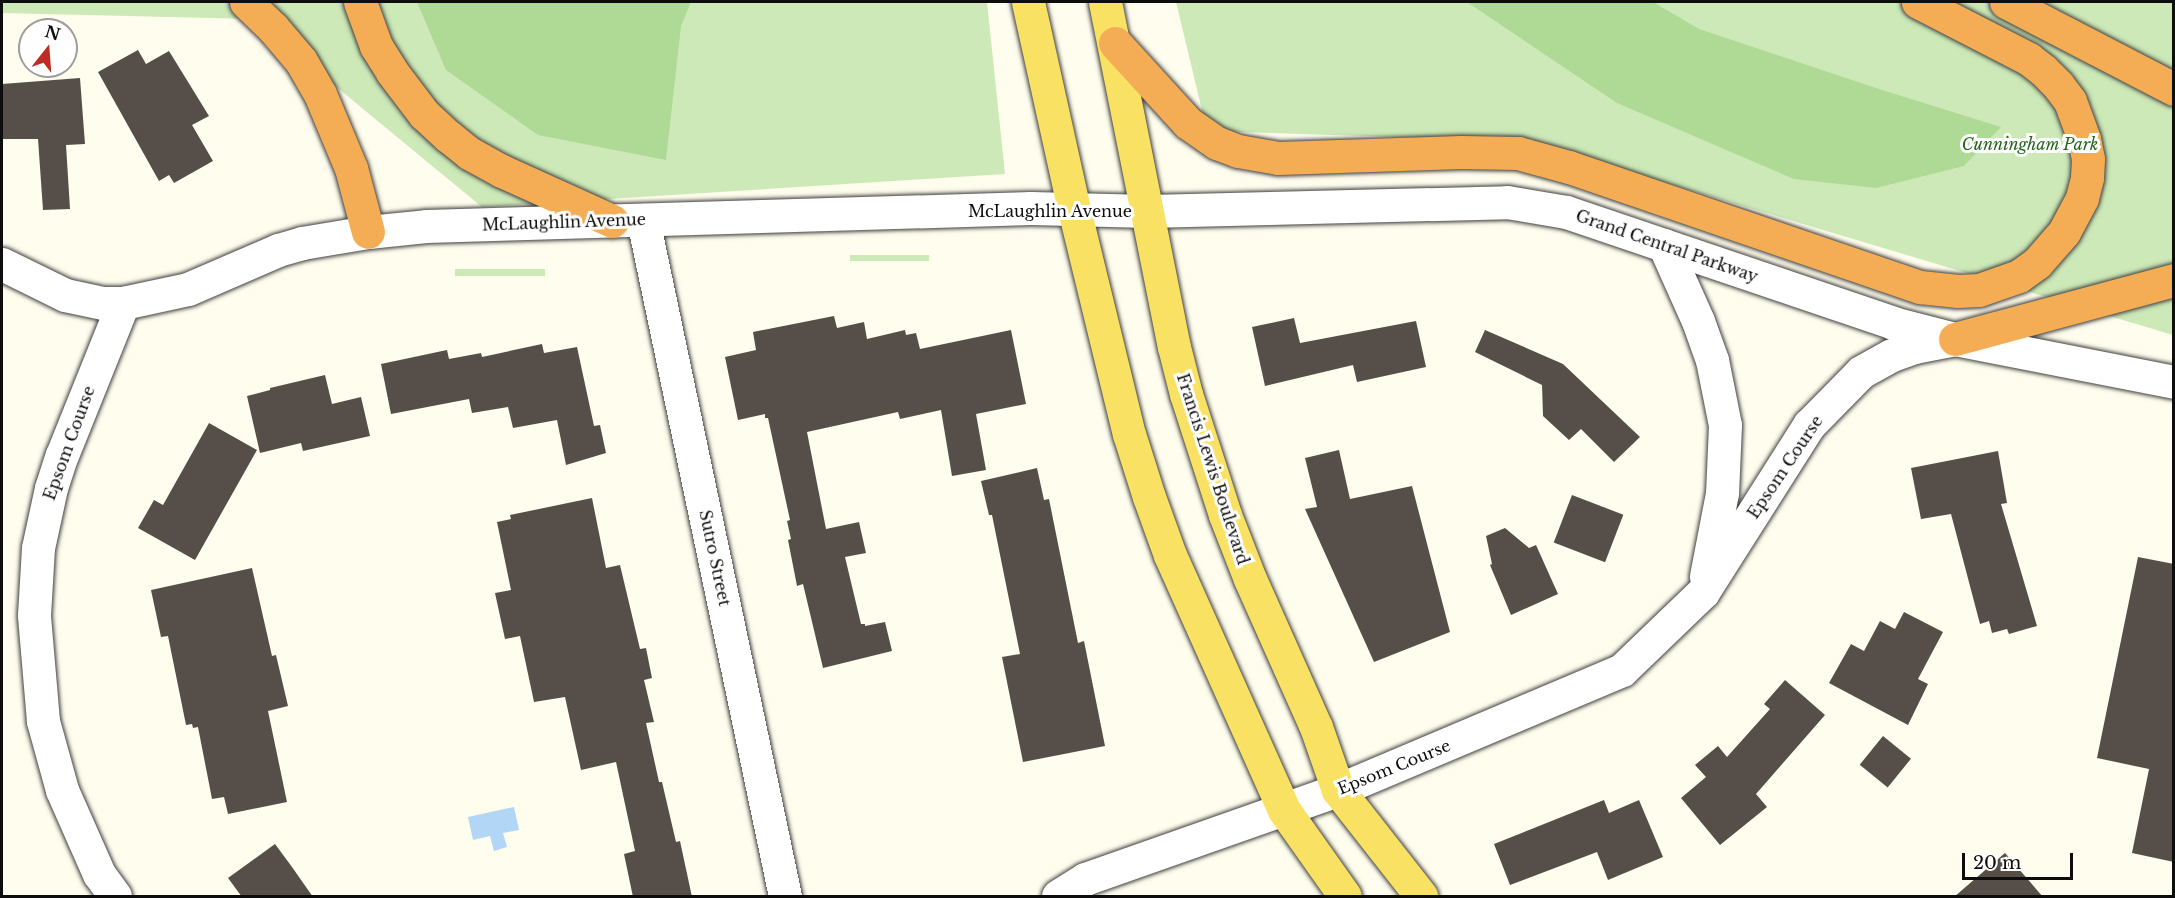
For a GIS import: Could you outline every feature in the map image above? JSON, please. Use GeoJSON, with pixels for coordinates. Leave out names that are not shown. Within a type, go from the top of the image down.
{"type":"FeatureCollection","features":[{"type":"Feature","properties":{"kind":"highway"},"geometry":{"type":"LineString","coordinates":[[246,2],[273,28],[301,61],[320,94],[351,168],[368,232]]}},
{"type":"Feature","properties":{"kind":"highway"},"geometry":{"type":"LineString","coordinates":[[360,2],[376,46],[392,72],[424,114],[448,136],[469,153],[502,171],[612,221]]}},
{"type":"Feature","properties":{"kind":"highway"},"geometry":{"type":"LineString","coordinates":[[1115,43],[1188,123],[1217,143],[1238,151],[1278,158],[1461,152],[1518,153],[1569,166],[1920,287],[1958,291],[1979,290],[2019,276],[2037,263],[2064,232],[2082,198],[2087,178],[2088,159],[2084,139],[2070,101],[2043,70],[2029,60],[1918,2]]}},
{"type":"Feature","properties":{"kind":"highway"},"geometry":{"type":"LineString","coordinates":[[2006,2],[2174,89]]}},
{"type":"Feature","properties":{"kind":"highway"},"geometry":{"type":"LineString","coordinates":[[1955,339],[2174,280]]}},
{"type":"Feature","properties":{"kind":"main road"},"geometry":{"type":"LineString","coordinates":[[1028,2],[1074,209],[1129,434],[1149,497],[1170,555],[1284,810],[1345,897]]}},
{"type":"Feature","properties":{"kind":"main road","name":"Francis Lewis Boulevard"},"geometry":{"type":"LineString","coordinates":[[1105,2],[1174,347],[1202,448],[1250,579],[1316,727],[1338,790],[1422,897]]}},
{"type":"Feature","properties":{"kind":"street","name":"Grand Central Parkway"},"geometry":{"type":"LineString","coordinates":[[1148,211],[1507,202],[1566,212],[1893,323],[1955,339],[2174,382]]}},
{"type":"Feature","properties":{"kind":"street","name":"McLaughlin Avenue"},"geometry":{"type":"LineString","coordinates":[[2,264],[65,295],[103,303],[123,303],[188,289],[278,250],[302,243],[368,232],[426,226],[1031,208],[1148,211]]}},
{"type":"Feature","properties":{"kind":"street","name":"Sutro Street"},"geometry":{"type":"LineString","coordinates":[[644,220],[785,897]]}},
{"type":"Feature","properties":{"kind":"street","name":"Epsom Course"},"geometry":{"type":"LineString","coordinates":[[1664,245],[1698,321],[1712,360],[1725,425],[1722,493],[1703,592]]}},
{"type":"Feature","properties":{"kind":"street","name":"Epsom Course"},"geometry":{"type":"LineString","coordinates":[[115,897],[99,874],[62,790],[43,721],[34,615],[38,548],[51,488],[123,303]]}},
{"type":"Feature","properties":{"kind":"street","name":"Epsom Course"},"geometry":{"type":"LineString","coordinates":[[1058,897],[1085,879],[1338,790],[1622,670],[1703,592],[1809,425],[1861,372],[1892,355],[1914,347],[1955,339]]}},
{"type":"Feature","properties":{"kind":"green space"},"geometry":{"type":"Polygon","coordinates":[[[2,2],[987,2],[1005,174],[482,207],[254,19],[2,13],[2,2]]]}},
{"type":"Feature","properties":{"kind":"green space"},"geometry":{"type":"Polygon","coordinates":[[[417,2],[691,2],[681,26],[666,160],[538,135],[446,70],[417,2]]]}},
{"type":"Feature","properties":{"kind":"green space","name":"Cunningham Park"},"geometry":{"type":"Polygon","coordinates":[[[1176,2],[2173,2],[2173,335],[1527,141],[1207,131],[1176,2]]]}},
{"type":"Feature","properties":{"kind":"green space"},"geometry":{"type":"Polygon","coordinates":[[[1467,2],[1653,2],[1699,29],[2001,127],[1964,166],[1876,188],[1794,179],[1617,103],[1467,2]]]}},
{"type":"Feature","properties":{"kind":"green space"},"geometry":{"type":"Polygon","coordinates":[[[850,255],[929,255],[929,261],[850,261],[850,255]]]}},
{"type":"Feature","properties":{"kind":"green space"},"geometry":{"type":"Polygon","coordinates":[[[455,269],[545,269],[545,276],[455,276],[455,269]]]}},
{"type":"Feature","properties":{"kind":"water"},"geometry":{"type":"Polygon","coordinates":[[[514,807],[519,830],[503,833],[507,847],[494,851],[490,836],[473,840],[468,817],[514,807]]]}},
{"type":"Feature","properties":{"kind":"building"},"geometry":{"type":"Polygon","coordinates":[[[138,50],[146,64],[169,51],[209,116],[192,125],[213,161],[174,183],[169,175],[159,181],[98,72],[138,50]]]}},
{"type":"Feature","properties":{"kind":"building"},"geometry":{"type":"Polygon","coordinates":[[[80,78],[85,144],[66,145],[70,209],[43,210],[38,139],[2,139],[2,84],[80,78]]]}},
{"type":"Feature","properties":{"kind":"building"},"geometry":{"type":"Polygon","coordinates":[[[834,316],[837,328],[864,322],[867,339],[905,330],[906,335],[916,333],[920,349],[1011,330],[1026,404],[976,414],[986,470],[952,476],[941,410],[900,419],[898,412],[807,432],[826,529],[859,522],[866,553],[845,557],[861,624],[865,626],[885,622],[892,651],[823,668],[803,584],[797,586],[788,540],[791,539],[787,521],[790,520],[768,418],[765,418],[765,414],[738,420],[725,357],[756,350],[753,332],[834,316]]]}},
{"type":"Feature","properties":{"kind":"building"},"geometry":{"type":"Polygon","coordinates":[[[1294,318],[1300,343],[1416,321],[1426,367],[1357,382],[1353,365],[1265,386],[1252,327],[1294,318]]]}},
{"type":"Feature","properties":{"kind":"building"},"geometry":{"type":"Polygon","coordinates":[[[1485,330],[1563,364],[1640,437],[1614,462],[1581,429],[1569,440],[1543,416],[1542,385],[1475,352],[1485,330]]]}},
{"type":"Feature","properties":{"kind":"building"},"geometry":{"type":"Polygon","coordinates":[[[542,344],[544,353],[577,347],[594,426],[600,425],[606,453],[566,465],[557,420],[513,428],[508,407],[472,413],[469,399],[391,414],[381,364],[447,350],[449,359],[481,353],[482,357],[542,344]]]}},
{"type":"Feature","properties":{"kind":"building"},"geometry":{"type":"Polygon","coordinates":[[[325,375],[332,404],[361,397],[370,436],[303,451],[301,443],[260,453],[247,396],[325,375]]]}},
{"type":"Feature","properties":{"kind":"building"},"geometry":{"type":"Polygon","coordinates":[[[209,423],[257,450],[195,560],[138,528],[154,500],[163,505],[209,423]]]}},
{"type":"Feature","properties":{"kind":"building"},"geometry":{"type":"Polygon","coordinates":[[[1339,450],[1350,499],[1412,486],[1450,632],[1374,662],[1305,509],[1317,507],[1305,458],[1339,450]]]}},
{"type":"Feature","properties":{"kind":"building"},"geometry":{"type":"Polygon","coordinates":[[[1998,451],[2007,503],[2001,504],[2037,626],[2009,634],[2007,629],[1992,633],[1989,621],[1980,624],[1951,514],[1921,519],[1911,468],[1998,451]]]}},
{"type":"Feature","properties":{"kind":"building"},"geometry":{"type":"Polygon","coordinates":[[[1037,468],[1044,500],[1049,499],[1078,643],[1084,641],[1105,746],[1023,762],[1002,657],[1020,654],[992,515],[989,515],[981,481],[1037,468]]]}},
{"type":"Feature","properties":{"kind":"building"},"geometry":{"type":"Polygon","coordinates":[[[1572,495],[1623,515],[1605,562],[1554,543],[1572,495]]]}},
{"type":"Feature","properties":{"kind":"building"},"geometry":{"type":"Polygon","coordinates":[[[592,498],[606,568],[620,565],[640,649],[646,648],[652,678],[644,680],[654,722],[646,723],[659,782],[662,782],[676,842],[680,841],[692,897],[633,897],[624,854],[635,851],[616,762],[581,770],[565,697],[534,702],[520,636],[505,639],[495,593],[511,590],[497,522],[511,519],[510,515],[592,498]]]}},
{"type":"Feature","properties":{"kind":"building"},"geometry":{"type":"Polygon","coordinates":[[[1505,528],[1529,548],[1536,545],[1558,594],[1511,615],[1490,565],[1492,564],[1486,536],[1505,528]]]}},
{"type":"Feature","properties":{"kind":"building"},"geometry":{"type":"Polygon","coordinates":[[[2138,557],[2174,564],[2174,862],[2132,853],[2149,769],[2097,758],[2138,557]]]}},
{"type":"Feature","properties":{"kind":"building"},"geometry":{"type":"Polygon","coordinates":[[[252,568],[272,656],[276,655],[288,706],[268,711],[287,802],[228,814],[224,797],[212,799],[198,727],[193,728],[192,724],[186,725],[168,636],[161,637],[151,590],[252,568]]]}},
{"type":"Feature","properties":{"kind":"building"},"geometry":{"type":"Polygon","coordinates":[[[1904,612],[1943,632],[1918,679],[1928,684],[1908,725],[1829,683],[1851,644],[1864,651],[1880,621],[1895,629],[1904,612]]]}},
{"type":"Feature","properties":{"kind":"building"},"geometry":{"type":"Polygon","coordinates":[[[1785,680],[1825,715],[1756,794],[1767,807],[1720,845],[1681,798],[1706,777],[1695,765],[1718,746],[1727,757],[1770,709],[1764,704],[1785,680]]]}},
{"type":"Feature","properties":{"kind":"building"},"geometry":{"type":"Polygon","coordinates":[[[1883,736],[1911,759],[1888,787],[1860,765],[1883,736]]]}},
{"type":"Feature","properties":{"kind":"building"},"geometry":{"type":"Polygon","coordinates":[[[1604,800],[1609,813],[1639,800],[1663,857],[1608,880],[1597,852],[1510,885],[1494,844],[1604,800]]]}},
{"type":"Feature","properties":{"kind":"building"},"geometry":{"type":"Polygon","coordinates":[[[275,844],[313,897],[242,897],[228,878],[275,844]]]}},
{"type":"Feature","properties":{"kind":"building"},"geometry":{"type":"Polygon","coordinates":[[[2005,853],[2043,897],[1954,897],[2005,853]]]}}]}
